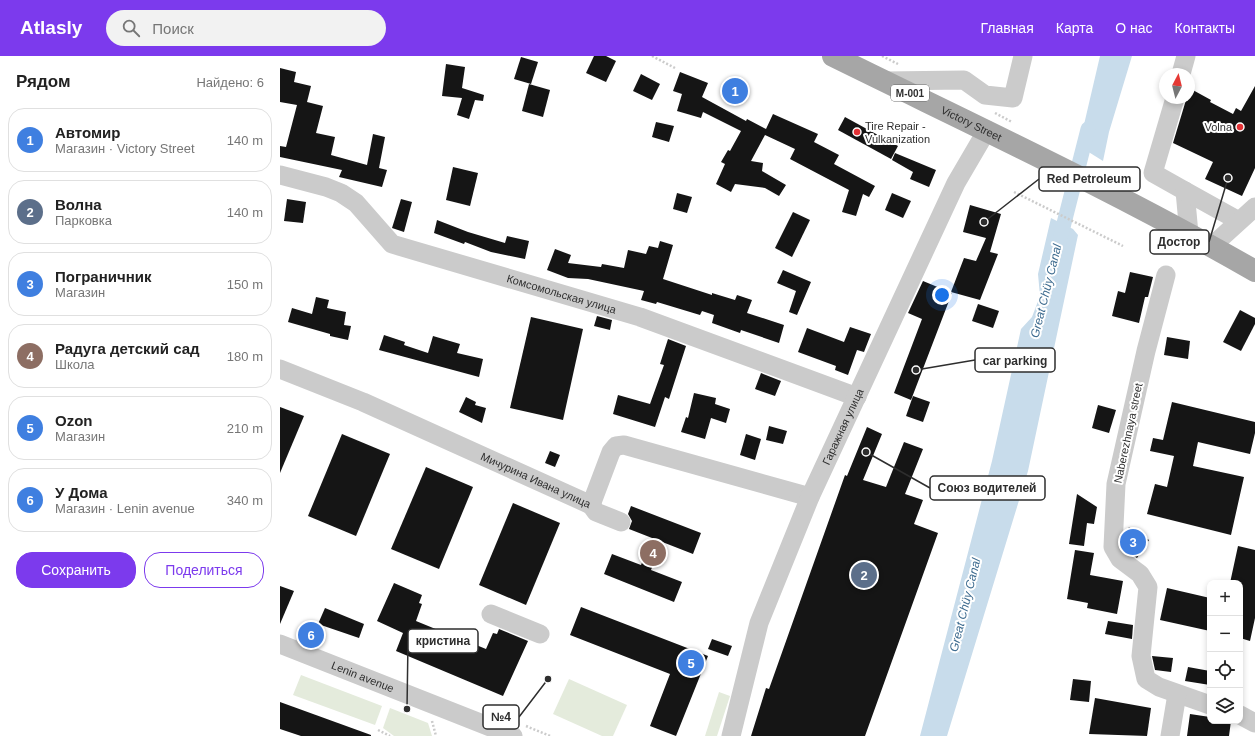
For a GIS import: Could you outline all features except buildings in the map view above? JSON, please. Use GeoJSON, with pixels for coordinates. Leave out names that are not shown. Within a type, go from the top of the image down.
{"type":"FeatureCollection","features":[{"type":"Feature","properties":{"kind":"main road","name":"Victory Street"},"geometry":{"type":"LineString","coordinates":[[834,56],[1024,148],[1140,207],[1189,234]]}},
{"type":"Feature","properties":{"kind":"main road","name":"М-001"},"geometry":{"type":"LineString","coordinates":[[1189,234],[1255,271]]}},
{"type":"Feature","properties":{"kind":"street"},"geometry":{"type":"LineString","coordinates":[[884,81],[964,80],[985,95],[1013,98],[1023,56]]}},
{"type":"Feature","properties":{"kind":"street"},"geometry":{"type":"LineString","coordinates":[[1183,68],[1186,56]]}},
{"type":"Feature","properties":{"kind":"street"},"geometry":{"type":"LineString","coordinates":[[1172,104],[1153,173],[1240,221]]}},
{"type":"Feature","properties":{"kind":"street","name":"Гаражная улица"},"geometry":{"type":"LineString","coordinates":[[731,736],[759,622],[810,497],[956,183],[987,130]]}},
{"type":"Feature","properties":{"kind":"street","name":"Комсомольская улица"},"geometry":{"type":"LineString","coordinates":[[280,175],[326,187],[341,193],[356,203],[392,244],[640,316],[857,397]]}},
{"type":"Feature","properties":{"kind":"street"},"geometry":{"type":"LineString","coordinates":[[1185,192],[1189,234]]}},
{"type":"Feature","properties":{"kind":"street"},"geometry":{"type":"LineString","coordinates":[[1212,246],[1255,207]]}},
{"type":"Feature","properties":{"kind":"street","name":"Naberezhnaya street"},"geometry":{"type":"LineString","coordinates":[[1166,274],[1116,484],[1113,547],[1120,559],[1140,574],[1148,587],[1141,656],[1146,679],[1159,687],[1207,704]]}},
{"type":"Feature","properties":{"kind":"street","name":"Мичурина Ивана улица"},"geometry":{"type":"LineString","coordinates":[[280,369],[362,402],[591,505],[610,452],[616,446],[624,444],[810,497]]}},
{"type":"Feature","properties":{"kind":"street"},"geometry":{"type":"LineString","coordinates":[[591,505],[596,512],[621,522]]}},
{"type":"Feature","properties":{"kind":"street"},"geometry":{"type":"LineString","coordinates":[[490,614],[540,634]]}},
{"type":"Feature","properties":{"kind":"street","name":"Lenin avenue"},"geometry":{"type":"LineString","coordinates":[[280,644],[480,730],[513,736]]}},
{"type":"Feature","properties":{"kind":"street"},"geometry":{"type":"LineString","coordinates":[[1170,736],[1177,694]]}},
{"type":"Feature","properties":{"kind":"street"},"geometry":{"type":"LineString","coordinates":[[1243,717],[1255,723]]}},
{"type":"Feature","properties":{"kind":"path"},"geometry":{"type":"LineString","coordinates":[[652,56],[675,68]]}},
{"type":"Feature","properties":{"kind":"path"},"geometry":{"type":"LineString","coordinates":[[1014,192],[1122,246]]}},
{"type":"Feature","properties":{"kind":"path"},"geometry":{"type":"LineString","coordinates":[[378,730],[390,736]]}},
{"type":"Feature","properties":{"kind":"green space"},"geometry":{"type":"Polygon","coordinates":[[[301,675],[382,706],[375,725],[293,695],[301,675]]]}},
{"type":"Feature","properties":{"kind":"green space"},"geometry":{"type":"Polygon","coordinates":[[[569,679],[627,705],[613,736],[602,736],[553,714],[569,679]]]}},
{"type":"Feature","properties":{"kind":"green space"},"geometry":{"type":"Polygon","coordinates":[[[719,692],[730,696],[717,736],[705,736],[719,692]]]}},
{"type":"Feature","properties":{"kind":"green space"},"geometry":{"type":"Polygon","coordinates":[[[390,708],[428,723],[432,736],[394,736],[383,728],[390,708]]]}},
{"type":"Feature","properties":{"kind":"water"},"geometry":{"type":"Polygon","coordinates":[[[1100,56],[1132,56],[1109,132],[1103,161],[1079,146],[1100,56]]]}},
{"type":"Feature","properties":{"kind":"water"},"geometry":{"type":"Polygon","coordinates":[[[1051,218],[1073,229],[1078,235],[1028,471],[947,736],[920,736],[992,461],[1021,329],[1032,317],[1040,296],[1038,274],[1051,218]]]}},
{"type":"Feature","properties":{"kind":"waterway","name":"Great Chüy Canal"},"geometry":{"type":"LineString","coordinates":[[1059,243],[1088,129]]}},
{"type":"Feature","properties":{"kind":"place","name":"Автомир"},"geometry":{"type":"Point","coordinates":[735,91]}},
{"type":"Feature","properties":{"kind":"place","name":"Volna"},"geometry":{"type":"Point","coordinates":[1240,127]}},
{"type":"Feature","properties":{"kind":"place","name":"Tire Repair - Vulkanization"},"geometry":{"type":"Point","coordinates":[857,132]}},
{"type":"Feature","properties":{"kind":"place","name":"Достор"},"geometry":{"type":"Point","coordinates":[1228,178]}},
{"type":"Feature","properties":{"kind":"place","name":"Red Petroleum"},"geometry":{"type":"Point","coordinates":[984,222]}},
{"type":"Feature","properties":{"kind":"place","name":"car parking"},"geometry":{"type":"Point","coordinates":[916,370]}},
{"type":"Feature","properties":{"kind":"place","name":"Союз водителей"},"geometry":{"type":"Point","coordinates":[866,452]}},
{"type":"Feature","properties":{"kind":"place","name":"Пограничник"},"geometry":{"type":"Point","coordinates":[1133,542]}},
{"type":"Feature","properties":{"kind":"place","name":"Радуга детский сад"},"geometry":{"type":"Point","coordinates":[653,553]}},
{"type":"Feature","properties":{"kind":"place","name":"Волна"},"geometry":{"type":"Point","coordinates":[864,575]}},
{"type":"Feature","properties":{"kind":"place","name":"У Дома"},"geometry":{"type":"Point","coordinates":[311,635]}},
{"type":"Feature","properties":{"kind":"place","name":"Ozon"},"geometry":{"type":"Point","coordinates":[691,663]}},
{"type":"Feature","properties":{"kind":"place","name":"№4"},"geometry":{"type":"Point","coordinates":[548,679]}},
{"type":"Feature","properties":{"kind":"place","name":"кристина"},"geometry":{"type":"Point","coordinates":[407,709]}}]}
